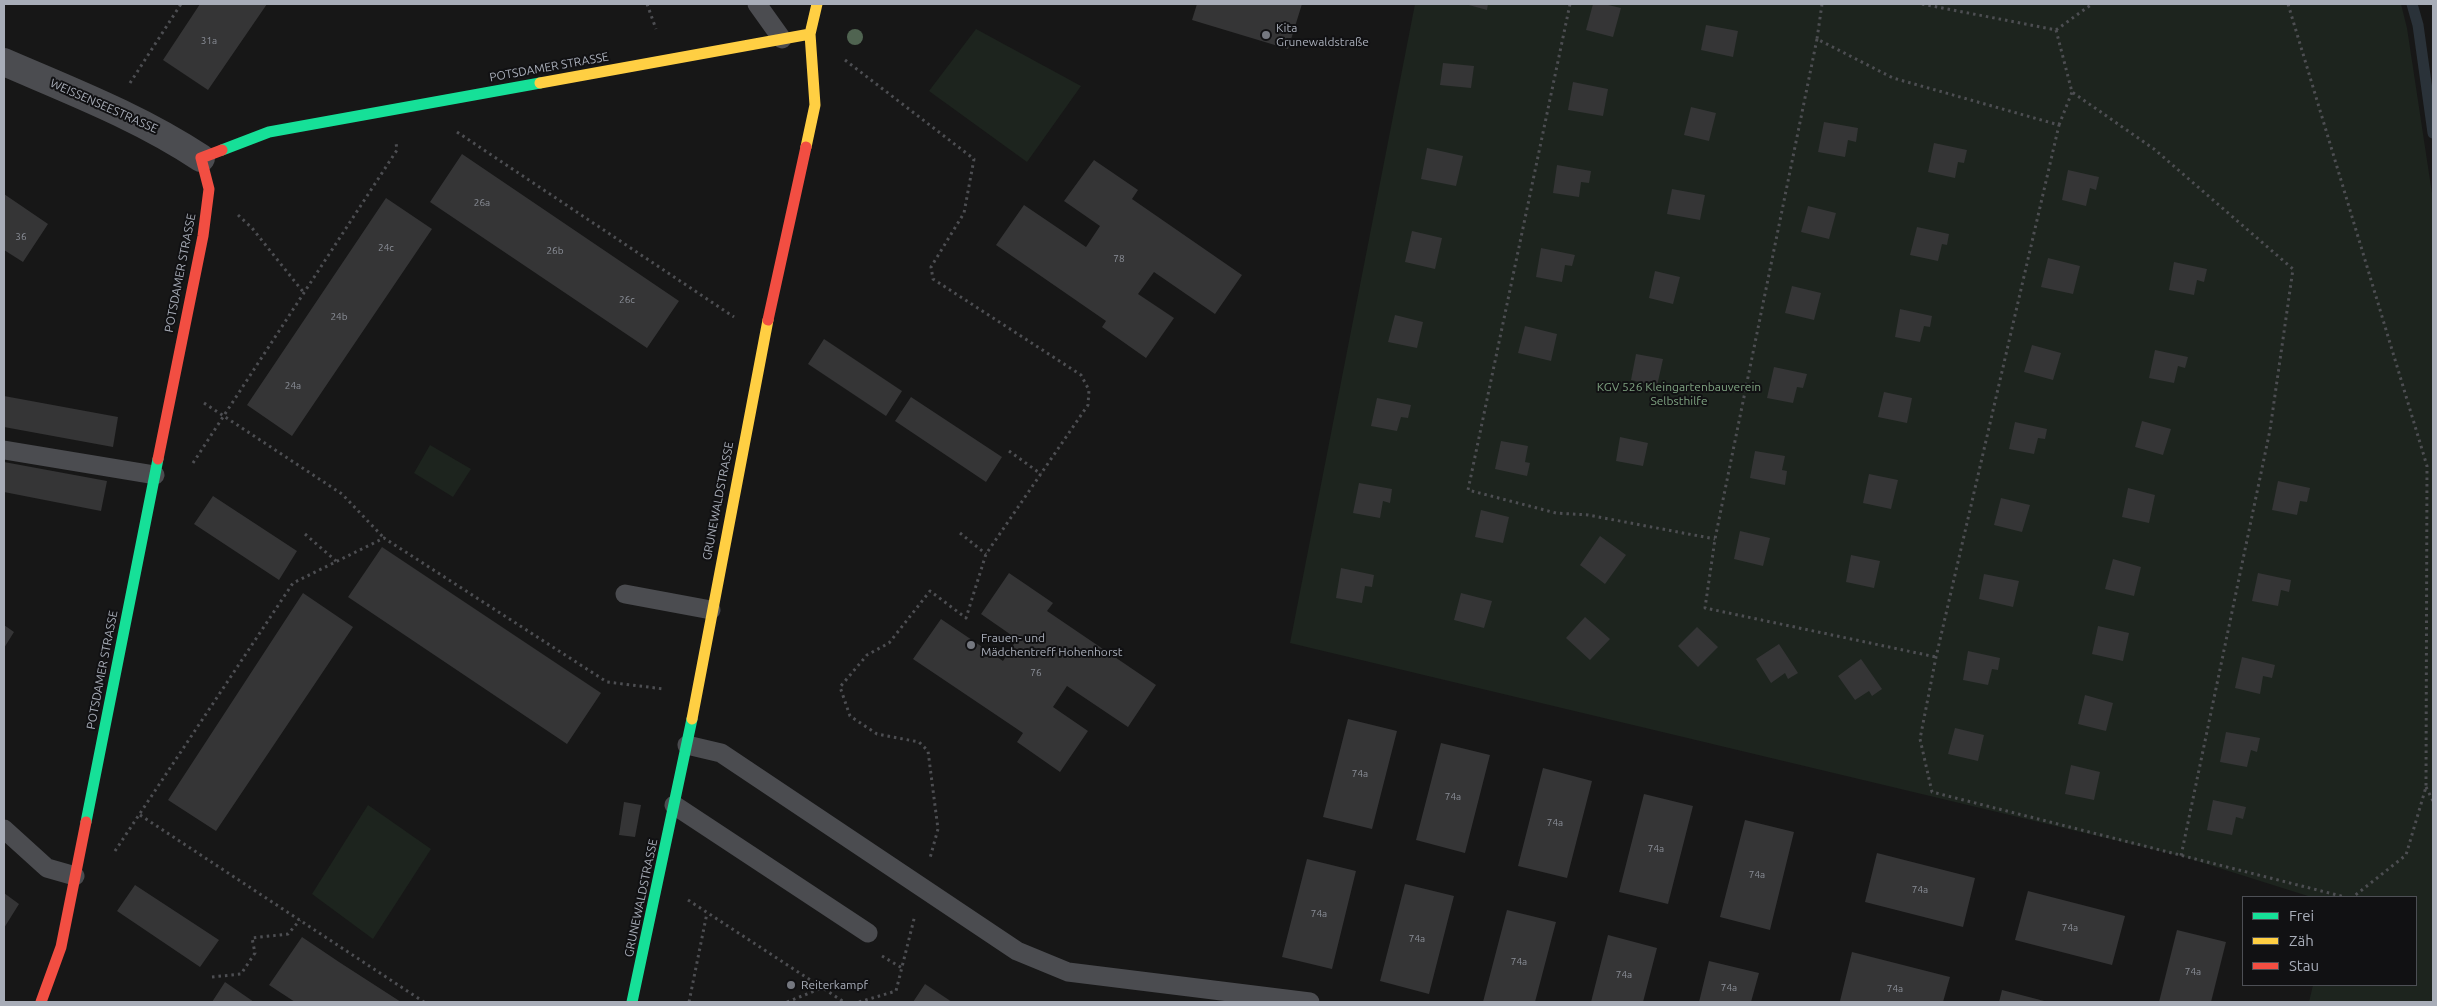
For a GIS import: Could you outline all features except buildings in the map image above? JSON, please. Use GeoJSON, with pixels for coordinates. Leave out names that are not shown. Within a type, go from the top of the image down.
{"type":"FeatureCollection","features":[{"type":"Feature","properties":{"kind":"street","name":"GRUNEWALDSTRASSE"},"geometry":{"type":"LineString","coordinates":[[632,1002],[687,745],[711,610],[766,330],[815,105],[810,34],[817,4]]}},
{"type":"Feature","properties":{"kind":"street","name":"POTSDAMER STRASSE"},"geometry":{"type":"LineString","coordinates":[[41,1002],[61,947],[202,236],[209,189],[201,158],[269,132],[810,34]]}},
{"type":"Feature","properties":{"kind":"street","name":"WEISSENSEESTRASSE"},"geometry":{"type":"LineString","coordinates":[[4,62],[113,108],[163,133],[201,158]]}},
{"type":"Feature","properties":{"kind":"lane"},"geometry":{"type":"LineString","coordinates":[[757,4],[782,40]]}},
{"type":"Feature","properties":{"kind":"lane"},"geometry":{"type":"LineString","coordinates":[[4,450],[155,476]]}},
{"type":"Feature","properties":{"kind":"lane"},"geometry":{"type":"LineString","coordinates":[[625,594],[711,610]]}},
{"type":"Feature","properties":{"kind":"lane"},"geometry":{"type":"LineString","coordinates":[[687,745],[720,753],[1017,951],[1068,972],[1310,1002]]}},
{"type":"Feature","properties":{"kind":"lane"},"geometry":{"type":"LineString","coordinates":[[674,805],[868,933]]}},
{"type":"Feature","properties":{"kind":"lane"},"geometry":{"type":"LineString","coordinates":[[4,829],[47,868],[75,876]]}},
{"type":"Feature","properties":{"kind":"path"},"geometry":{"type":"LineString","coordinates":[[113,108],[181,4]]}},
{"type":"Feature","properties":{"kind":"path"},"geometry":{"type":"LineString","coordinates":[[1570,4],[1468,490],[1556,514],[1588,515],[1715,539]]}},
{"type":"Feature","properties":{"kind":"path"},"geometry":{"type":"LineString","coordinates":[[1822,4],[1817,40],[1715,539],[1705,608],[1936,657]]}},
{"type":"Feature","properties":{"kind":"path"},"geometry":{"type":"LineString","coordinates":[[1922,4],[2056,30],[2092,4]]}},
{"type":"Feature","properties":{"kind":"path"},"geometry":{"type":"LineString","coordinates":[[2288,4],[2427,466],[2426,787],[2406,855],[2354,896]]}},
{"type":"Feature","properties":{"kind":"path"},"geometry":{"type":"LineString","coordinates":[[2056,30],[2072,92],[2059,125],[1936,657],[1920,739],[1932,792],[2341,896]]}},
{"type":"Feature","properties":{"kind":"path"},"geometry":{"type":"LineString","coordinates":[[810,34],[974,159],[964,213],[931,267],[933,279],[1082,375],[1089,390],[1088,405],[986,554],[966,618],[930,591],[889,644],[867,655],[840,687],[850,716],[877,734],[919,742],[928,751],[938,829],[896,991],[859,1002]]}},
{"type":"Feature","properties":{"kind":"path"},"geometry":{"type":"LineString","coordinates":[[1817,40],[1893,78],[2059,125]]}},
{"type":"Feature","properties":{"kind":"path"},"geometry":{"type":"LineString","coordinates":[[2072,92],[2154,149],[2293,269],[2270,430],[2182,856]]}},
{"type":"Feature","properties":{"kind":"path"},"geometry":{"type":"LineString","coordinates":[[417,105],[744,324],[766,330]]}},
{"type":"Feature","properties":{"kind":"path"},"geometry":{"type":"LineString","coordinates":[[193,463],[397,150],[388,111]]}},
{"type":"Feature","properties":{"kind":"path"},"geometry":{"type":"LineString","coordinates":[[209,189],[252,228],[304,293]]}},
{"type":"Feature","properties":{"kind":"path"},"geometry":{"type":"LineString","coordinates":[[173,384],[342,494],[384,538],[607,682],[696,693]]}},
{"type":"Feature","properties":{"kind":"path"},"geometry":{"type":"LineString","coordinates":[[1009,451],[1041,474]]}},
{"type":"Feature","properties":{"kind":"path"},"geometry":{"type":"LineString","coordinates":[[960,533],[986,554]]}},
{"type":"Feature","properties":{"kind":"path"},"geometry":{"type":"LineString","coordinates":[[304,534],[336,561]]}},
{"type":"Feature","properties":{"kind":"path"},"geometry":{"type":"LineString","coordinates":[[115,852],[293,583],[384,538]]}},
{"type":"Feature","properties":{"kind":"path"},"geometry":{"type":"LineString","coordinates":[[2426,787],[2433,801]]}},
{"type":"Feature","properties":{"kind":"path"},"geometry":{"type":"LineString","coordinates":[[140,815],[424,1002]]}},
{"type":"Feature","properties":{"kind":"path"},"geometry":{"type":"LineString","coordinates":[[658,880],[844,1002]]}},
{"type":"Feature","properties":{"kind":"path"},"geometry":{"type":"LineString","coordinates":[[689,1002],[707,913]]}},
{"type":"Feature","properties":{"kind":"path"},"geometry":{"type":"LineString","coordinates":[[212,977],[241,974],[255,953],[252,938],[288,934],[300,920]]}},
{"type":"Feature","properties":{"kind":"path"},"geometry":{"type":"LineString","coordinates":[[787,1002],[822,988]]}},
{"type":"Feature","properties":{"kind":"green space","name":"KGV 526 Kleingartenbauverein Selbsthilfe"},"geometry":{"type":"Polygon","coordinates":[[[1415,4],[2401,4],[2407,28],[2433,200],[2433,1002],[2309,1002],[2313,986],[2417,986],[2417,896],[2308,896],[2181,856],[1290,643],[1415,4]]]}},
{"type":"Feature","properties":{"kind":"green space"},"geometry":{"type":"Polygon","coordinates":[[[976,29],[1081,86],[1027,162],[929,91],[976,29]]]}},
{"type":"Feature","properties":{"kind":"green space"},"geometry":{"type":"Polygon","coordinates":[[[430,445],[471,469],[453,497],[414,473],[430,445]]]}},
{"type":"Feature","properties":{"kind":"green space"},"geometry":{"type":"Polygon","coordinates":[[[368,805],[431,849],[373,939],[312,894],[368,805]]]}},
{"type":"Feature","properties":{"kind":"waterway"},"geometry":{"type":"LineString","coordinates":[[2412,4],[2418,25],[2433,133]]}},
{"type":"Feature","properties":{"kind":"traffic: fast"},"geometry":{"type":"LineString","coordinates":[[222,150],[269,132],[540,83]]}},
{"type":"Feature","properties":{"kind":"traffic: fast"},"geometry":{"type":"LineString","coordinates":[[86,822],[158,459]]}},
{"type":"Feature","properties":{"kind":"traffic: fast"},"geometry":{"type":"LineString","coordinates":[[632,1002],[692,719]]}},
{"type":"Feature","properties":{"kind":"traffic: slow"},"geometry":{"type":"LineString","coordinates":[[806,147],[815,105],[810,34],[817,4]]}},
{"type":"Feature","properties":{"kind":"traffic: slow"},"geometry":{"type":"LineString","coordinates":[[540,83],[810,34]]}},
{"type":"Feature","properties":{"kind":"traffic: slow"},"geometry":{"type":"LineString","coordinates":[[692,719],[768,320]]}},
{"type":"Feature","properties":{"kind":"traffic: jam"},"geometry":{"type":"LineString","coordinates":[[768,320],[806,147]]}},
{"type":"Feature","properties":{"kind":"traffic: jam"},"geometry":{"type":"LineString","coordinates":[[158,459],[203,236],[209,189],[201,158],[222,150]]}},
{"type":"Feature","properties":{"kind":"traffic: jam"},"geometry":{"type":"LineString","coordinates":[[41,1002],[61,947],[86,822]]}},
{"type":"Feature","properties":{"kind":"place","name":"Kita Grunewaldstraße"},"geometry":{"type":"Point","coordinates":[1266,35]}},
{"type":"Feature","properties":{"kind":"place","name":"Frauen- und Mädchentreff Hohenhorst"},"geometry":{"type":"Point","coordinates":[971,645]}},
{"type":"Feature","properties":{"kind":"place","name":"Reiterkampf"},"geometry":{"type":"Point","coordinates":[791,985]}}]}
